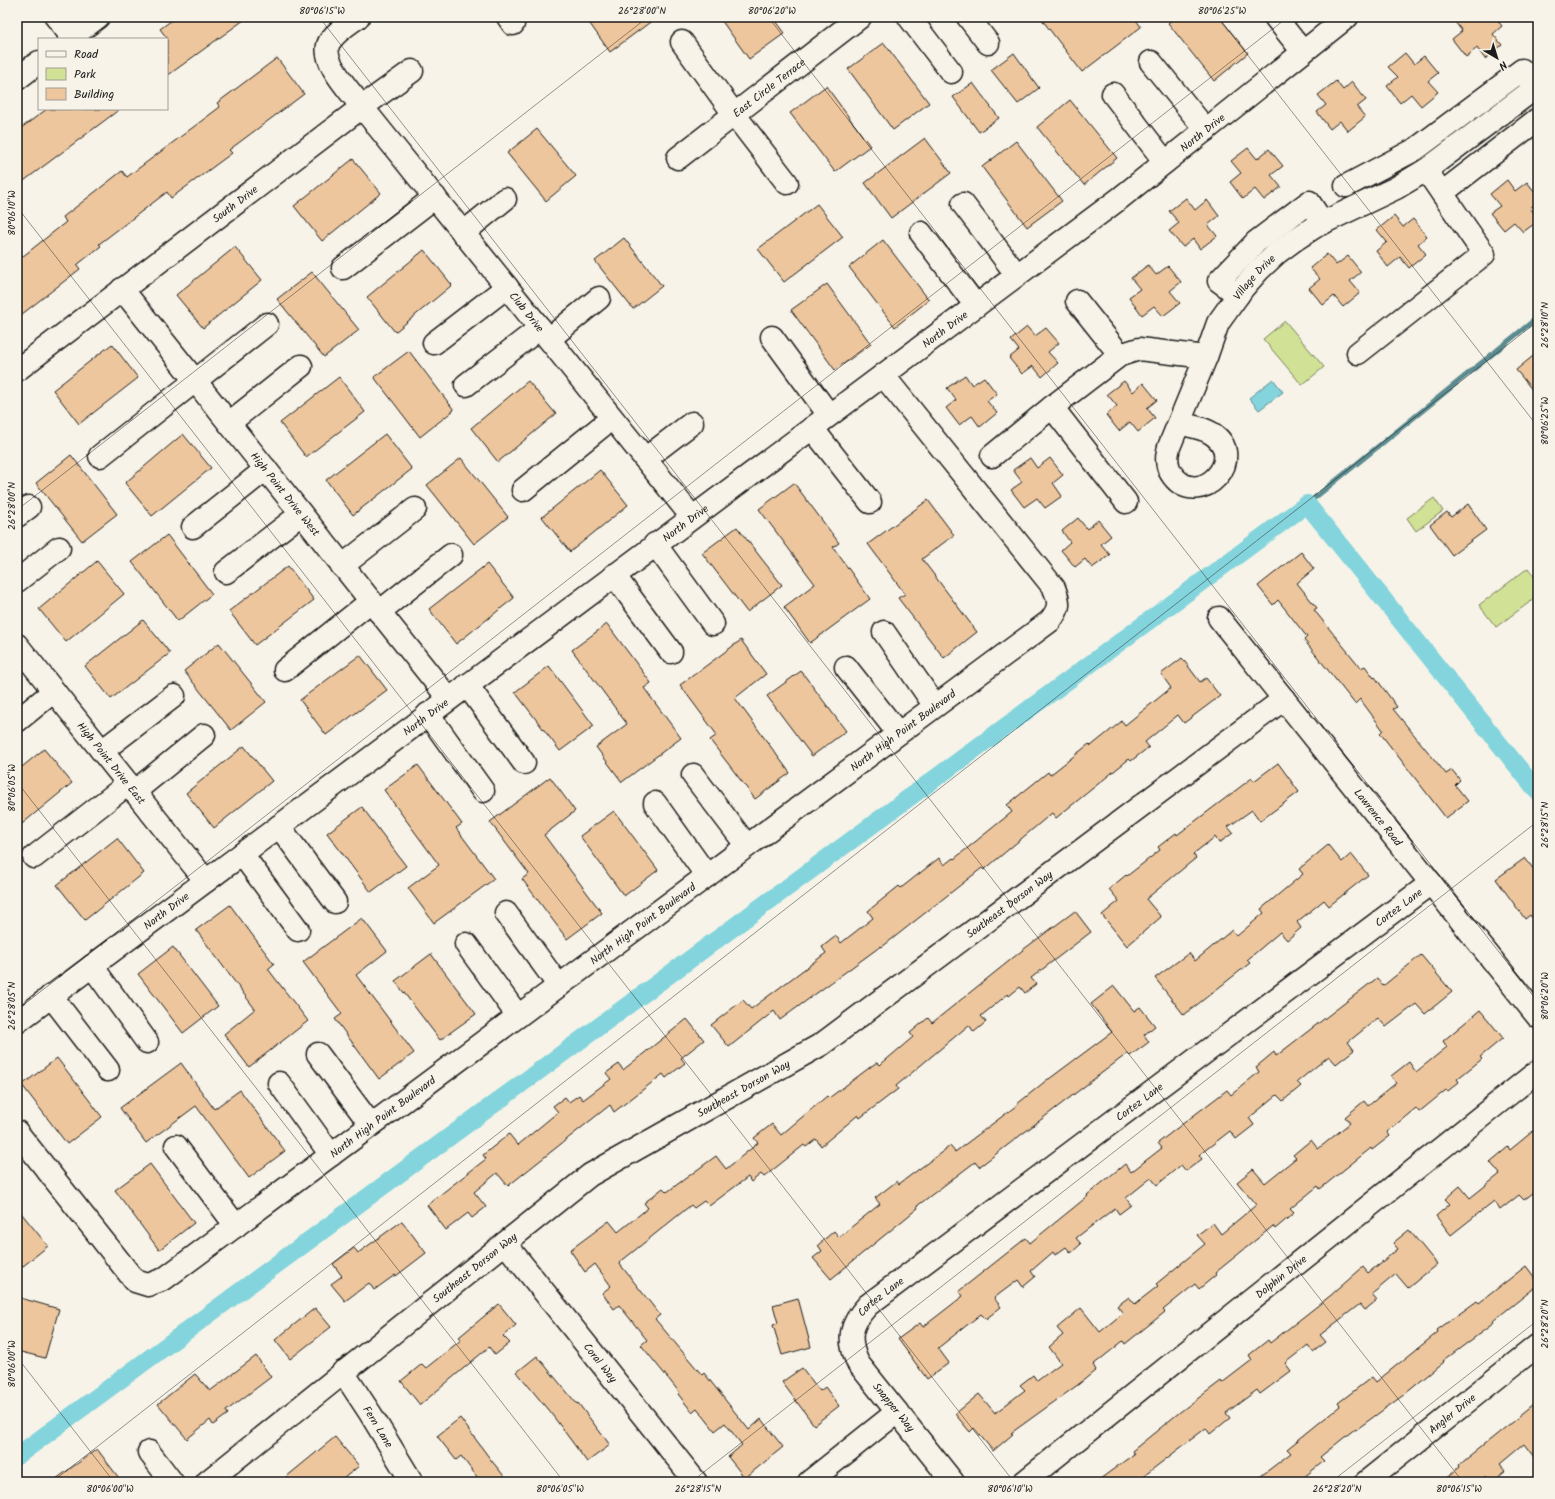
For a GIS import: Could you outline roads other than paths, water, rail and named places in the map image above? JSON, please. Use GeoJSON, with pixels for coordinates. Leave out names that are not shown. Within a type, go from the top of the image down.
{"type":"FeatureCollection","features":[{"type":"Feature","properties":{"kind":"street"},"geometry":{"type":"LineString","coordinates":[[56,17],[71,38],[98,17]]}},
{"type":"Feature","properties":{"kind":"street"},"geometry":{"type":"LineString","coordinates":[[358,17],[336,34],[329,43],[327,55],[332,66],[362,107]]}},
{"type":"Feature","properties":{"kind":"street","name":"East Circle Terrace"},"geometry":{"type":"LineString","coordinates":[[678,158],[860,17]]}},
{"type":"Feature","properties":{"kind":"street"},"geometry":{"type":"LineString","coordinates":[[909,17],[951,72]]}},
{"type":"Feature","properties":{"kind":"street"},"geometry":{"type":"LineString","coordinates":[[968,17],[988,43]]}},
{"type":"Feature","properties":{"kind":"street"},"geometry":{"type":"LineString","coordinates":[[1275,17],[1303,52]]}},
{"type":"Feature","properties":{"kind":"street","name":"North Drive"},"geometry":{"type":"LineString","coordinates":[[17,1022],[1119,199],[1348,17]]}},
{"type":"Feature","properties":{"kind":"street"},"geometry":{"type":"LineString","coordinates":[[682,42],[734,114],[787,183]]}},
{"type":"Feature","properties":{"kind":"street"},"geometry":{"type":"LineString","coordinates":[[1151,62],[1206,130]]}},
{"type":"Feature","properties":{"kind":"street"},"geometry":{"type":"LineString","coordinates":[[17,79],[38,63]]}},
{"type":"Feature","properties":{"kind":"street"},"geometry":{"type":"LineString","coordinates":[[1346,186],[1416,149],[1522,70],[1536,87]]}},
{"type":"Feature","properties":{"kind":"street","name":"South Drive"},"geometry":{"type":"LineString","coordinates":[[17,370],[362,107],[412,71]]}},
{"type":"Feature","properties":{"kind":"street","name":"Village Drive"},"geometry":{"type":"LineString","coordinates":[[1179,423],[1218,323],[1238,295],[1259,270],[1277,253],[1296,239],[1323,223],[1396,188],[1426,170],[1536,87]]}},
{"type":"Feature","properties":{"kind":"street"},"geometry":{"type":"LineString","coordinates":[[1113,94],[1165,162]]}},
{"type":"Feature","properties":{"kind":"street","name":"Club Drive"},"geometry":{"type":"LineString","coordinates":[[362,107],[692,517]]}},
{"type":"Feature","properties":{"kind":"street"},"geometry":{"type":"LineString","coordinates":[[1442,193],[1538,119]]}},
{"type":"Feature","properties":{"kind":"street"},"geometry":{"type":"LineString","coordinates":[[1358,353],[1484,254],[1426,170]]}},
{"type":"Feature","properties":{"kind":"street"},"geometry":{"type":"LineString","coordinates":[[343,268],[435,197]]}},
{"type":"Feature","properties":{"kind":"street"},"geometry":{"type":"LineString","coordinates":[[463,232],[505,199]]}},
{"type":"Feature","properties":{"kind":"street"},"geometry":{"type":"LineString","coordinates":[[963,204],[1017,275]]}},
{"type":"Feature","properties":{"kind":"street"},"geometry":{"type":"LineString","coordinates":[[921,233],[976,306]]}},
{"type":"Feature","properties":{"kind":"street"},"geometry":{"type":"LineString","coordinates":[[434,343],[507,287]]}},
{"type":"Feature","properties":{"kind":"street","name":"High Point Drive West"},"geometry":{"type":"LineString","coordinates":[[122,289],[449,699]]}},
{"type":"Feature","properties":{"kind":"street"},"geometry":{"type":"LineString","coordinates":[[466,385],[600,298]]}},
{"type":"Feature","properties":{"kind":"street"},"geometry":{"type":"LineString","coordinates":[[1076,301],[1120,356]]}},
{"type":"Feature","properties":{"kind":"street"},"geometry":{"type":"LineString","coordinates":[[100,456],[267,324]]}},
{"type":"Feature","properties":{"kind":"street"},"geometry":{"type":"LineString","coordinates":[[772,337],[870,502]]}},
{"type":"Feature","properties":{"kind":"street"},"geometry":{"type":"LineString","coordinates":[[992,456],[1052,407],[1120,356],[1139,349],[1206,357]]}},
{"type":"Feature","properties":{"kind":"street"},"geometry":{"type":"LineString","coordinates":[[229,423],[301,366]]}},
{"type":"Feature","properties":{"kind":"street","name":"North High Point Boulevard"},"geometry":{"type":"LineString","coordinates":[[17,1132],[135,1280],[148,1285],[164,1279],[1050,621],[1057,611],[1059,599],[1054,588],[883,375]]}},
{"type":"Feature","properties":{"kind":"street"},"geometry":{"type":"LineString","coordinates":[[1052,407],[1126,502]]}},
{"type":"Feature","properties":{"kind":"street"},"geometry":{"type":"LineString","coordinates":[[523,490],[612,418]]}},
{"type":"Feature","properties":{"kind":"street"},"geometry":{"type":"LineString","coordinates":[[645,459],[692,423]]}},
{"type":"Feature","properties":{"kind":"street"},"geometry":{"type":"LineString","coordinates":[[193,528],[266,469]]}},
{"type":"Feature","properties":{"kind":"street"},"geometry":{"type":"LineString","coordinates":[[342,566],[415,508]]}},
{"type":"Feature","properties":{"kind":"street"},"geometry":{"type":"LineString","coordinates":[[226,572],[301,514]]}},
{"type":"Feature","properties":{"kind":"street"},"geometry":{"type":"LineString","coordinates":[[656,544],[713,624]]}},
{"type":"Feature","properties":{"kind":"street"},"geometry":{"type":"LineString","coordinates":[[17,581],[59,548]]}},
{"type":"Feature","properties":{"kind":"street"},"geometry":{"type":"LineString","coordinates":[[285,670],[451,555]]}},
{"type":"Feature","properties":{"kind":"street"},"geometry":{"type":"LineString","coordinates":[[614,575],[671,652]]}},
{"type":"Feature","properties":{"kind":"street","name":"Lawrence Road"},"geometry":{"type":"LineString","coordinates":[[1219,618],[1538,1017]]}},
{"type":"Feature","properties":{"kind":"street"},"geometry":{"type":"LineString","coordinates":[[884,632],[935,706]]}},
{"type":"Feature","properties":{"kind":"street","name":"High Point Drive East"},"geometry":{"type":"LineString","coordinates":[[20,653],[54,691],[206,881]]}},
{"type":"Feature","properties":{"kind":"street"},"geometry":{"type":"LineString","coordinates":[[846,667],[898,734]]}},
{"type":"Feature","properties":{"kind":"street"},"geometry":{"type":"LineString","coordinates":[[467,685],[524,763]]}},
{"type":"Feature","properties":{"kind":"street"},"geometry":{"type":"LineString","coordinates":[[17,720],[54,691]]}},
{"type":"Feature","properties":{"kind":"street"},"geometry":{"type":"LineString","coordinates":[[102,751],[174,696]]}},
{"type":"Feature","properties":{"kind":"street","name":"Southeast Dorson Way"},"geometry":{"type":"LineString","coordinates":[[207,1482],[590,1175],[822,1044],[1284,699]]}},
{"type":"Feature","properties":{"kind":"street"},"geometry":{"type":"LineString","coordinates":[[428,714],[483,791]]}},
{"type":"Feature","properties":{"kind":"street"},"geometry":{"type":"LineString","coordinates":[[34,857],[204,735]]}},
{"type":"Feature","properties":{"kind":"street"},"geometry":{"type":"LineString","coordinates":[[693,775],[747,846]]}},
{"type":"Feature","properties":{"kind":"street"},"geometry":{"type":"LineString","coordinates":[[656,803],[707,876]]}},
{"type":"Feature","properties":{"kind":"street"},"geometry":{"type":"LineString","coordinates":[[279,826],[335,902]]}},
{"type":"Feature","properties":{"kind":"street"},"geometry":{"type":"LineString","coordinates":[[242,854],[298,930]]}},
{"type":"Feature","properties":{"kind":"street","name":"Cortez Lane"},"geometry":{"type":"LineString","coordinates":[[853,1325],[859,1314],[868,1305],[1431,883]]}},
{"type":"Feature","properties":{"kind":"street"},"geometry":{"type":"LineString","coordinates":[[506,913],[559,986]]}},
{"type":"Feature","properties":{"kind":"street"},"geometry":{"type":"LineString","coordinates":[[466,944],[518,1016]]}},
{"type":"Feature","properties":{"kind":"street"},"geometry":{"type":"LineString","coordinates":[[92,966],[147,1042]]}},
{"type":"Feature","properties":{"kind":"street"},"geometry":{"type":"LineString","coordinates":[[51,996],[108,1070]]}},
{"type":"Feature","properties":{"kind":"street"},"geometry":{"type":"LineString","coordinates":[[318,1054],[371,1125]]}},
{"type":"Feature","properties":{"kind":"street","name":"Dolphin Drive"},"geometry":{"type":"LineString","coordinates":[[1024,1482],[1538,1071]]}},
{"type":"Feature","properties":{"kind":"street"},"geometry":{"type":"LineString","coordinates":[[279,1083],[331,1155]]}},
{"type":"Feature","properties":{"kind":"street"},"geometry":{"type":"LineString","coordinates":[[176,1146],[236,1226]]}},
{"type":"Feature","properties":{"kind":"street","name":"Coral Way"},"geometry":{"type":"LineString","coordinates":[[505,1243],[696,1482]]}},
{"type":"Feature","properties":{"kind":"street","name":"Snapper Way"},"geometry":{"type":"LineString","coordinates":[[853,1325],[851,1338],[853,1351],[858,1363],[953,1482]]}},
{"type":"Feature","properties":{"kind":"street","name":"Angler Drive"},"geometry":{"type":"LineString","coordinates":[[1366,1482],[1538,1345]]}},
{"type":"Feature","properties":{"kind":"street","name":"Fern Lane"},"geometry":{"type":"LineString","coordinates":[[343,1372],[412,1482]]}},
{"type":"Feature","properties":{"kind":"street"},"geometry":{"type":"LineString","coordinates":[[809,1482],[897,1412]]}},
{"type":"Feature","properties":{"kind":"street"},"geometry":{"type":"LineString","coordinates":[[149,1452],[172,1482]]}},
{"type":"Feature","properties":{"kind":"water"},"geometry":{"type":"Polygon","coordinates":[[[1273,379],[1283,392],[1259,410],[1249,398],[1273,379]]]}},
{"type":"Feature","properties":{"kind":"waterway"},"geometry":{"type":"LineString","coordinates":[[1307,504],[1538,317]]}},
{"type":"Feature","properties":{"kind":"waterway"},"geometry":{"type":"LineString","coordinates":[[17,1456],[1307,504],[1538,792]]}}]}
